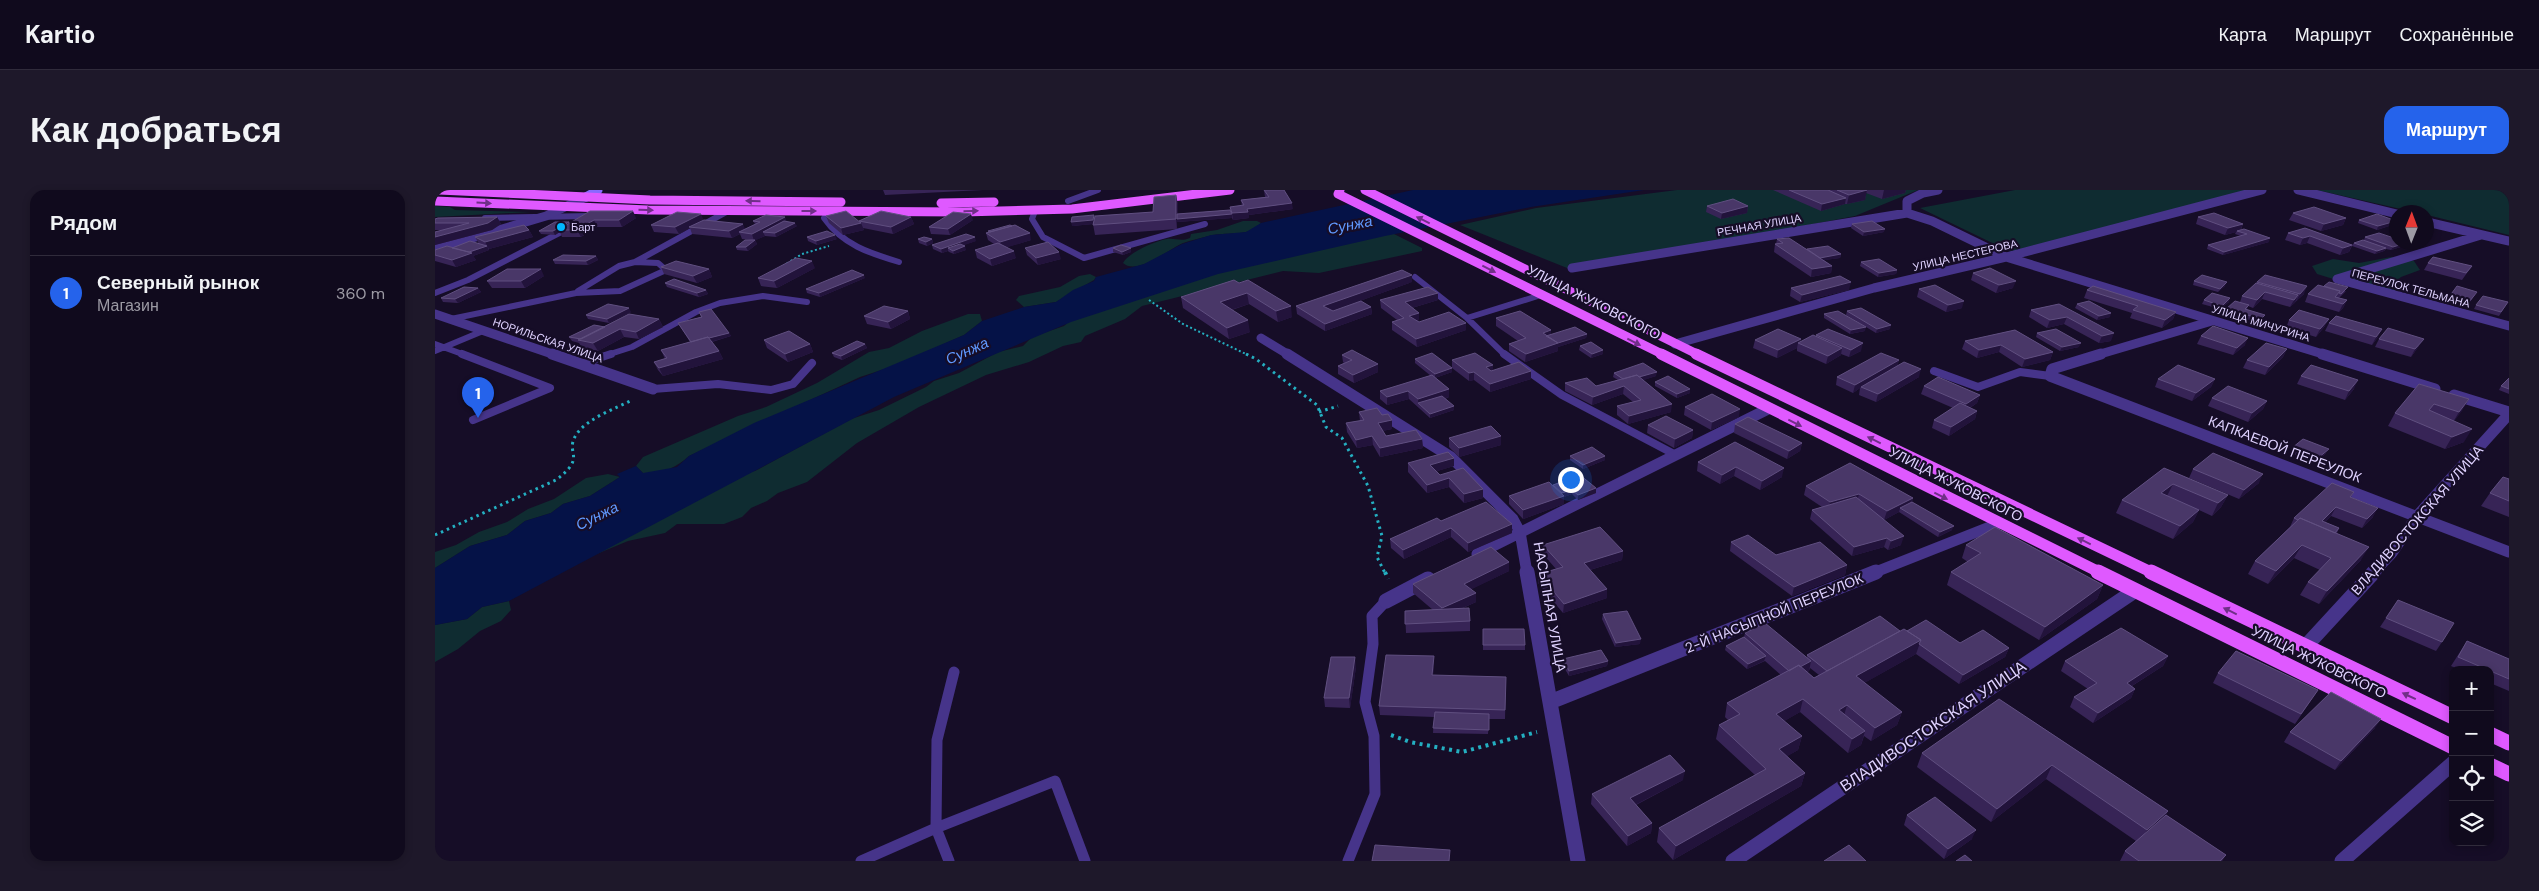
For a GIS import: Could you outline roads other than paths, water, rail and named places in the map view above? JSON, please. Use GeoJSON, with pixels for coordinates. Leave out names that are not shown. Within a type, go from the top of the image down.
{"type":"FeatureCollection","features":[{"type":"Feature","properties":{"kind":"main road"},"geometry":{"type":"LineString","coordinates":[[439,190],[650,200],[905,203],[1068,201],[1168,190]]}},
{"type":"Feature","properties":{"kind":"main road"},"geometry":{"type":"LineString","coordinates":[[435,201],[727,211],[1035,211],[1106,206],[1230,190]]}},
{"type":"Feature","properties":{"kind":"main road"},"geometry":{"type":"LineString","coordinates":[[1366,191],[1675,344],[2305,647],[2449,714]]}},
{"type":"Feature","properties":{"kind":"main road","name":"УЛИЦА ЖУКОВСКОГО"},"geometry":{"type":"LineString","coordinates":[[1336,192],[2133,592],[2449,745]]}},
{"type":"Feature","properties":{"kind":"main road"},"geometry":{"type":"LineString","coordinates":[[2494,736],[2509,743]]}},
{"type":"Feature","properties":{"kind":"main road"},"geometry":{"type":"LineString","coordinates":[[2494,767],[2509,774]]}},
{"type":"Feature","properties":{"kind":"street"},"geometry":{"type":"LineString","coordinates":[[435,249],[546,216],[598,190]]}},
{"type":"Feature","properties":{"kind":"street"},"geometry":{"type":"LineString","coordinates":[[1907,213],[1907,201],[1923,193],[1938,190]]}},
{"type":"Feature","properties":{"kind":"street","name":"УЛИЦА НЕСТЕРОВА"},"geometry":{"type":"LineString","coordinates":[[1675,344],[1874,288],[2007,257],[2262,190]]}},
{"type":"Feature","properties":{"kind":"street"},"geometry":{"type":"LineString","coordinates":[[2298,190],[2389,212]]}},
{"type":"Feature","properties":{"kind":"street","name":"УЛИЦА МИЧУРИНА"},"geometry":{"type":"LineString","coordinates":[[1907,213],[1932,221],[2007,257],[2509,413]]}},
{"type":"Feature","properties":{"kind":"street","name":"РЕЧНАЯ УЛИЦА"},"geometry":{"type":"LineString","coordinates":[[1572,268],[1907,213]]}},
{"type":"Feature","properties":{"kind":"street"},"geometry":{"type":"LineString","coordinates":[[2434,224],[2509,242]]}},
{"type":"Feature","properties":{"kind":"street","name":"ПЕРЕУЛОК ТЕЛЬМАНА"},"geometry":{"type":"LineString","coordinates":[[2481,235],[2337,279],[2509,326]]}},
{"type":"Feature","properties":{"kind":"street","name":"НОРИЛЬСКАЯ УЛИЦА"},"geometry":{"type":"LineString","coordinates":[[435,314],[653,388]]}},
{"type":"Feature","properties":{"kind":"street"},"geometry":{"type":"LineString","coordinates":[[2050,376],[2052,369],[2212,320]]}},
{"type":"Feature","properties":{"kind":"street","name":"НАСЫПНАЯ УЛИЦА"},"geometry":{"type":"LineString","coordinates":[[1261,338],[1451,457],[1513,519],[1520,532],[1578,861]]}},
{"type":"Feature","properties":{"kind":"street","name":"КАПКАЕВОЙ ПЕРЕУЛОК"},"geometry":{"type":"LineString","coordinates":[[2050,376],[2509,552]]}},
{"type":"Feature","properties":{"kind":"street"},"geometry":{"type":"LineString","coordinates":[[1467,560],[1768,409]]}},
{"type":"Feature","properties":{"kind":"street","name":"ВЛАДИВОСТОКСКАЯ УЛИЦА"},"geometry":{"type":"LineString","coordinates":[[2305,647],[2392,553],[2417,516],[2509,413]]}},
{"type":"Feature","properties":{"kind":"street","name":"2-Й НАСЫПНОЙ ПЕРЕУЛОК"},"geometry":{"type":"LineString","coordinates":[[1550,702],[1997,524]]}},
{"type":"Feature","properties":{"kind":"street"},"geometry":{"type":"LineString","coordinates":[[1391,598],[1441,573]]}},
{"type":"Feature","properties":{"kind":"street","name":"ВЛАДИВОСТОКСКАЯ УЛИЦА"},"geometry":{"type":"LineString","coordinates":[[1733,861],[2133,592]]}},
{"type":"Feature","properties":{"kind":"street"},"geometry":{"type":"LineString","coordinates":[[2342,861],[2449,767]]}},
{"type":"Feature","properties":{"kind":"lane"},"geometry":{"type":"LineString","coordinates":[[1068,201],[1097,190]]}},
{"type":"Feature","properties":{"kind":"lane"},"geometry":{"type":"LineString","coordinates":[[576,293],[619,266],[635,262],[727,211]]}},
{"type":"Feature","properties":{"kind":"lane"},"geometry":{"type":"LineString","coordinates":[[830,211],[824,218],[832,232],[849,245],[899,262]]}},
{"type":"Feature","properties":{"kind":"lane"},"geometry":{"type":"LineString","coordinates":[[869,218],[879,211]]}},
{"type":"Feature","properties":{"kind":"lane"},"geometry":{"type":"LineString","coordinates":[[1035,211],[1032,219],[1043,237],[1083,258],[1205,224]]}},
{"type":"Feature","properties":{"kind":"lane"},"geometry":{"type":"LineString","coordinates":[[435,293],[468,280],[549,240],[589,216],[481,218]]}},
{"type":"Feature","properties":{"kind":"lane"},"geometry":{"type":"LineString","coordinates":[[451,319],[576,293],[620,291],[666,270],[658,263],[635,262]]}},
{"type":"Feature","properties":{"kind":"lane"},"geometry":{"type":"LineString","coordinates":[[1415,277],[1467,318],[1500,351],[1537,379],[1579,404],[1676,455]]}},
{"type":"Feature","properties":{"kind":"lane"},"geometry":{"type":"LineString","coordinates":[[1467,318],[1541,295]]}},
{"type":"Feature","properties":{"kind":"lane"},"geometry":{"type":"LineString","coordinates":[[581,364],[632,346],[696,312],[725,301],[763,296],[807,302]]}},
{"type":"Feature","properties":{"kind":"lane"},"geometry":{"type":"LineString","coordinates":[[435,352],[483,331]]}},
{"type":"Feature","properties":{"kind":"lane"},"geometry":{"type":"LineString","coordinates":[[435,344],[550,388],[473,420]]}},
{"type":"Feature","properties":{"kind":"lane"},"geometry":{"type":"LineString","coordinates":[[653,388],[718,384],[771,390],[793,384],[812,363]]}},
{"type":"Feature","properties":{"kind":"lane"},"geometry":{"type":"LineString","coordinates":[[1934,371],[1978,387],[2020,372],[2050,376]]}},
{"type":"Feature","properties":{"kind":"lane"},"geometry":{"type":"LineString","coordinates":[[1348,861],[1375,794],[1373,729],[1365,702],[1373,644],[1372,616],[1391,598]]}},
{"type":"Feature","properties":{"kind":"lane"},"geometry":{"type":"LineString","coordinates":[[949,861],[936,828],[937,740],[954,672]]}},
{"type":"Feature","properties":{"kind":"lane"},"geometry":{"type":"LineString","coordinates":[[861,861],[936,828],[1055,781],[1085,861]]}},
{"type":"Feature","properties":{"kind":"water","name":"Сунжа"},"geometry":{"type":"Polygon","coordinates":[[[1413,190],[1644,190],[1531,207],[1385,236],[1218,274],[1071,322],[894,397],[509,601],[482,607],[467,619],[435,625],[435,568],[470,546],[507,535],[525,521],[551,513],[563,504],[590,496],[620,477],[617,474],[636,466],[643,473],[677,467],[689,456],[754,423],[964,335],[982,321],[1024,307],[1056,302],[1073,290],[1094,281],[1096,277],[1144,264],[1182,244],[1211,235],[1246,232],[1261,223],[1413,190]]]}},
{"type":"Feature","properties":{"kind":"place","name":"Барт"},"geometry":{"type":"Point","coordinates":[561,227]}},
{"type":"Feature","properties":{"kind":"place","name":"Северный рынок"},"geometry":{"type":"Point","coordinates":[478,418]}}]}
